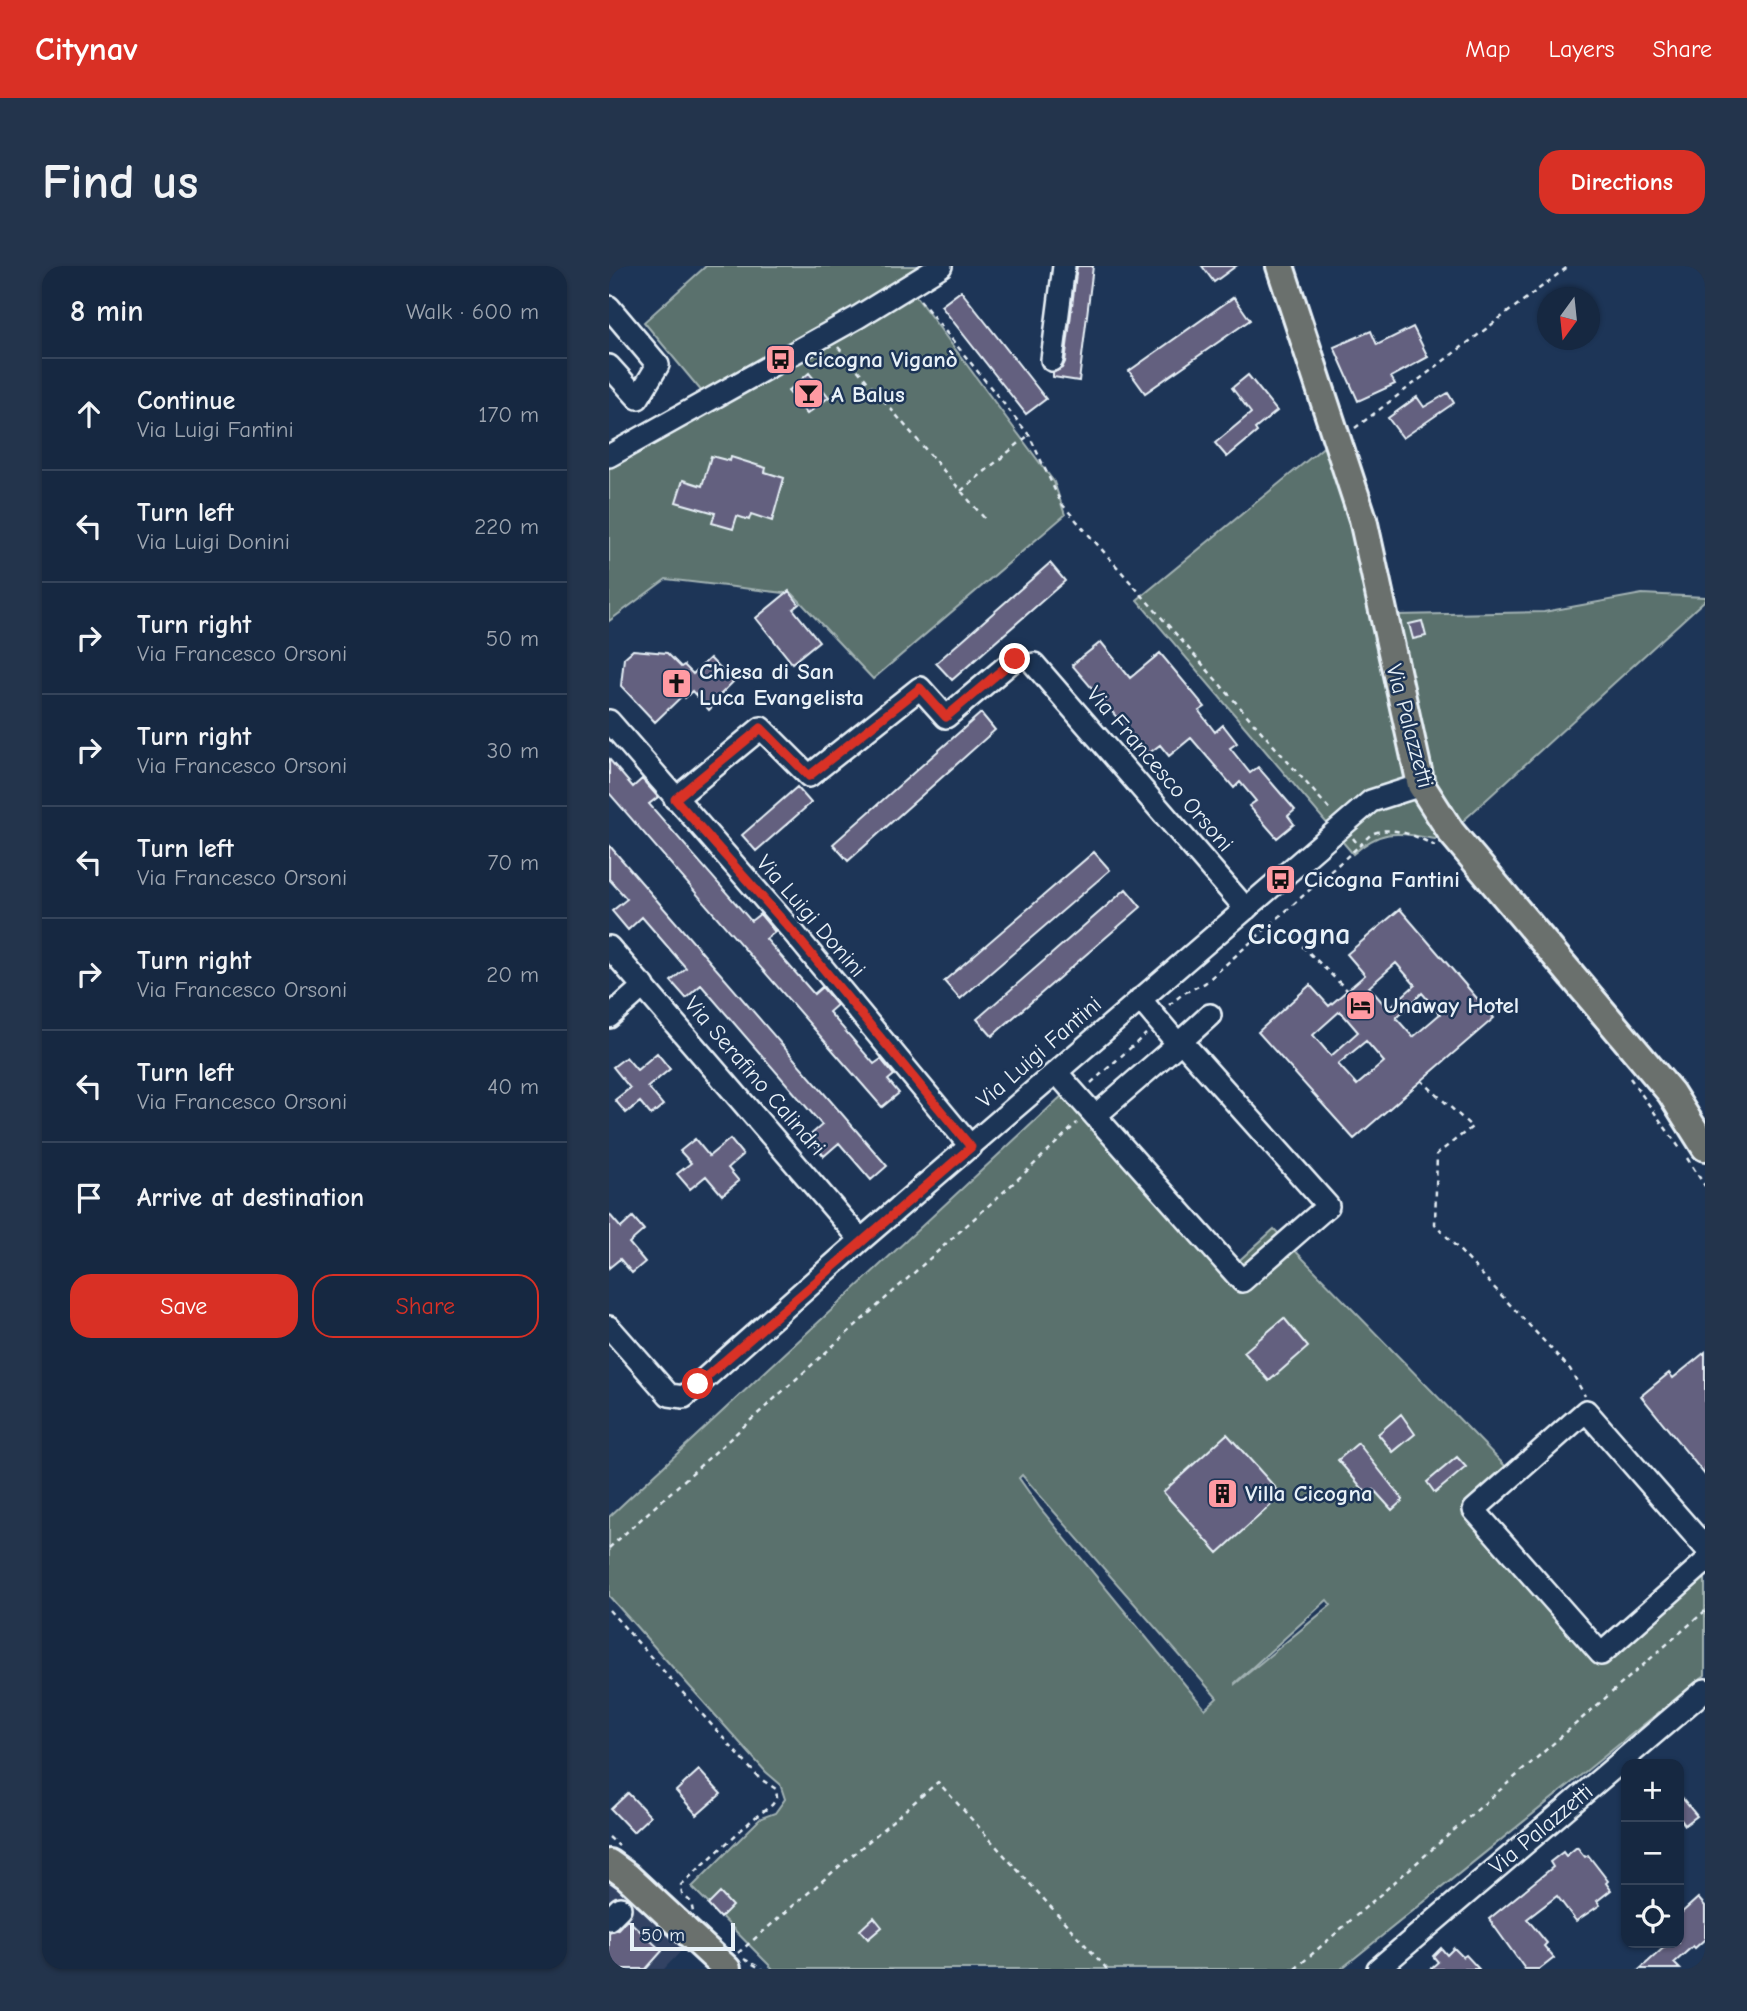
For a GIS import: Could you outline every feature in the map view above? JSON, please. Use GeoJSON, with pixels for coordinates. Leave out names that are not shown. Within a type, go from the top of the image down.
{"type":"FeatureCollection","features":[{"type":"Feature","properties":{"kind":"main road","name":"Via Palazzetti"},"geometry":{"type":"LineString","coordinates":[[1280,266],[1363,519],[1421,785],[1451,832],[1671,1093],[1705,1147]]}},
{"type":"Feature","properties":{"kind":"main road"},"geometry":{"type":"LineString","coordinates":[[609,1863],[627,1876],[688,1933],[730,1963]]}},
{"type":"Feature","properties":{"kind":"street"},"geometry":{"type":"LineString","coordinates":[[609,456],[827,334],[941,266]]}},
{"type":"Feature","properties":{"kind":"street"},"geometry":{"type":"LineString","coordinates":[[1052,360],[1064,266]]}},
{"type":"Feature","properties":{"kind":"street"},"geometry":{"type":"LineString","coordinates":[[609,307],[658,365],[638,398]]}},
{"type":"Feature","properties":{"kind":"street"},"geometry":{"type":"LineString","coordinates":[[609,366],[664,425]]}},
{"type":"Feature","properties":{"kind":"street","name":"Via Francesco Orsoni"},"geometry":{"type":"LineString","coordinates":[[675,799],[761,728],[809,776],[920,688],[946,717],[1025,661],[1246,909]]}},
{"type":"Feature","properties":{"kind":"street","name":"Via Luigi Donini"},"geometry":{"type":"LineString","coordinates":[[609,721],[793,932],[971,1147]]}},
{"type":"Feature","properties":{"kind":"street","name":"Via Luigi Fantini"},"geometry":{"type":"LineString","coordinates":[[609,1327],[669,1395],[684,1398],[861,1240],[1371,801],[1421,785]]}},
{"type":"Feature","properties":{"kind":"street","name":"Via Serafino Calindri"},"geometry":{"type":"LineString","coordinates":[[609,947],[861,1240]]}},
{"type":"Feature","properties":{"kind":"street"},"geometry":{"type":"LineString","coordinates":[[609,1017],[644,986]]}},
{"type":"Feature","properties":{"kind":"street"},"geometry":{"type":"LineString","coordinates":[[1056,1072],[1243,1281],[1328,1206],[1140,999]]}},
{"type":"Feature","properties":{"kind":"street"},"geometry":{"type":"LineString","coordinates":[[1095,1116],[1210,1015]]}},
{"type":"Feature","properties":{"kind":"street"},"geometry":{"type":"LineString","coordinates":[[1703,1539],[1586,1411],[1474,1510],[1601,1654],[1705,1562]]}},
{"type":"Feature","properties":{"kind":"street","name":"Via Palazzetti"},"geometry":{"type":"LineString","coordinates":[[1387,1966],[1705,1690]]}},
{"type":"Feature","properties":{"kind":"path"},"geometry":{"type":"LineString","coordinates":[[1338,441],[1569,266]]}},
{"type":"Feature","properties":{"kind":"path"},"geometry":{"type":"LineString","coordinates":[[909,287],[1029,435],[1061,503],[1344,825],[1359,846]]}},
{"type":"Feature","properties":{"kind":"path"},"geometry":{"type":"LineString","coordinates":[[827,334],[985,519]]}},
{"type":"Feature","properties":{"kind":"path"},"geometry":{"type":"LineString","coordinates":[[961,491],[1029,435]]}},
{"type":"Feature","properties":{"kind":"path"},"geometry":{"type":"LineString","coordinates":[[609,1548],[1077,1124],[1070,1107],[1077,1097],[1149,1032],[1151,1023],[1156,1018],[1184,993],[1205,983],[1372,834],[1388,831],[1416,835],[1442,850]]}},
{"type":"Feature","properties":{"kind":"path"},"geometry":{"type":"LineString","coordinates":[[1295,939],[1347,990]]}},
{"type":"Feature","properties":{"kind":"path"},"geometry":{"type":"LineString","coordinates":[[1628,1074],[1705,1186]]}},
{"type":"Feature","properties":{"kind":"path"},"geometry":{"type":"LineString","coordinates":[[1420,1080],[1472,1127],[1437,1154],[1435,1224],[1570,1368],[1585,1394],[1586,1411]]}},
{"type":"Feature","properties":{"kind":"path"},"geometry":{"type":"LineString","coordinates":[[609,1610],[759,1778],[776,1789],[777,1798],[772,1805],[681,1885],[681,1894],[691,1902],[694,1909],[688,1933]]}},
{"type":"Feature","properties":{"kind":"path"},"geometry":{"type":"LineString","coordinates":[[1296,1969],[1705,1611]]}},
{"type":"Feature","properties":{"kind":"path"},"geometry":{"type":"LineString","coordinates":[[730,1963],[938,1782],[1107,1969]]}},
{"type":"Feature","properties":{"kind":"shaded area"},"geometry":{"type":"Polygon","coordinates":[[[609,1876],[686,1946],[664,1969],[609,1969],[609,1876]]]}},
{"type":"Feature","properties":{"kind":"green space"},"geometry":{"type":"Polygon","coordinates":[[[706,266],[938,266],[909,287],[1054,482],[1065,515],[873,679],[793,594],[666,579],[609,621],[609,455],[708,399],[644,322],[706,266]]]}},
{"type":"Feature","properties":{"kind":"green space"},"geometry":{"type":"Polygon","coordinates":[[[1337,436],[1397,615],[1544,612],[1642,594],[1705,597],[1705,600],[1463,821],[1435,839],[1392,834],[1374,839],[1353,854],[1137,600],[1337,436]]]}},
{"type":"Feature","properties":{"kind":"green space"},"geometry":{"type":"Polygon","coordinates":[[[1066,1092],[1222,1276],[1274,1229],[1511,1472],[1466,1512],[1600,1664],[1705,1573],[1705,1675],[1341,1969],[773,1969],[692,1887],[761,1818],[775,1813],[785,1799],[780,1784],[766,1772],[609,1596],[609,1517],[1066,1092]],[[1022,1475],[1019,1478],[1040,1508],[1205,1709],[1217,1698],[1022,1475]],[[1327,1600],[1235,1683],[1235,1684],[1331,1605],[1327,1600]]]}},
{"type":"Feature","properties":{"kind":"building"},"geometry":{"type":"Polygon","coordinates":[[[1077,266],[1093,266],[1079,381],[1053,377],[1053,373],[1062,368],[1065,362],[1077,266]]]}},
{"type":"Feature","properties":{"kind":"building"},"geometry":{"type":"Polygon","coordinates":[[[1202,266],[1236,266],[1214,282],[1202,266]]]}},
{"type":"Feature","properties":{"kind":"building"},"geometry":{"type":"Polygon","coordinates":[[[961,291],[1046,399],[1026,414],[941,306],[961,291]]]}},
{"type":"Feature","properties":{"kind":"building"},"geometry":{"type":"Polygon","coordinates":[[[1234,297],[1250,320],[1145,393],[1129,371],[1234,297]]]}},
{"type":"Feature","properties":{"kind":"building"},"geometry":{"type":"Polygon","coordinates":[[[1413,327],[1428,357],[1391,377],[1395,384],[1358,401],[1334,347],[1371,331],[1377,345],[1413,327]]]}},
{"type":"Feature","properties":{"kind":"building","name":"A Balus"},"geometry":{"type":"Polygon","coordinates":[[[809,373],[829,397],[807,414],[788,391],[809,373]]]}},
{"type":"Feature","properties":{"kind":"building"},"geometry":{"type":"Polygon","coordinates":[[[1248,375],[1277,411],[1227,457],[1215,443],[1251,413],[1232,388],[1248,375]]]}},
{"type":"Feature","properties":{"kind":"building"},"geometry":{"type":"Polygon","coordinates":[[[1448,393],[1454,403],[1403,438],[1388,418],[1417,397],[1424,407],[1448,393]]]}},
{"type":"Feature","properties":{"kind":"building"},"geometry":{"type":"Polygon","coordinates":[[[711,456],[730,461],[731,457],[766,468],[765,472],[784,478],[772,521],[751,514],[749,520],[737,516],[733,529],[712,523],[715,513],[676,502],[683,480],[702,486],[711,456]]]}},
{"type":"Feature","properties":{"kind":"building"},"geometry":{"type":"Polygon","coordinates":[[[1050,563],[1065,581],[952,680],[936,663],[1050,563]]]}},
{"type":"Feature","properties":{"kind":"building"},"geometry":{"type":"Polygon","coordinates":[[[789,591],[799,604],[793,609],[819,641],[792,663],[756,618],[789,591]]]}},
{"type":"Feature","properties":{"kind":"building"},"geometry":{"type":"Polygon","coordinates":[[[1422,621],[1426,636],[1413,639],[1409,624],[1422,621]]]}},
{"type":"Feature","properties":{"kind":"building"},"geometry":{"type":"Polygon","coordinates":[[[1101,642],[1130,678],[1160,653],[1205,707],[1199,711],[1215,732],[1223,725],[1237,743],[1230,748],[1250,773],[1258,767],[1295,810],[1288,816],[1294,824],[1277,838],[1249,806],[1256,801],[1240,782],[1234,788],[1191,738],[1169,756],[1160,745],[1148,754],[1072,665],[1101,642]]]}},
{"type":"Feature","properties":{"kind":"building","name":"Chiesa di San Luca Evangelista"},"geometry":{"type":"Polygon","coordinates":[[[633,650],[667,653],[693,674],[710,658],[733,682],[709,710],[692,691],[685,698],[683,695],[655,722],[621,686],[624,658],[633,650]]]}},
{"type":"Feature","properties":{"kind":"building"},"geometry":{"type":"Polygon","coordinates":[[[981,713],[995,730],[848,861],[833,844],[981,713]]]}},
{"type":"Feature","properties":{"kind":"building"},"geometry":{"type":"Polygon","coordinates":[[[609,759],[633,787],[642,779],[658,797],[649,804],[751,921],[760,914],[775,932],[766,939],[814,994],[822,987],[837,1005],[829,1012],[874,1064],[881,1059],[894,1075],[888,1080],[899,1093],[882,1107],[609,793],[609,759]]]}},
{"type":"Feature","properties":{"kind":"building"},"geometry":{"type":"Polygon","coordinates":[[[797,787],[811,803],[756,851],[742,835],[797,787]]]}},
{"type":"Feature","properties":{"kind":"building"},"geometry":{"type":"Polygon","coordinates":[[[609,845],[887,1166],[871,1180],[839,1143],[824,1156],[808,1137],[822,1125],[701,985],[686,998],[671,981],[686,968],[642,917],[628,930],[612,911],[627,899],[609,879],[609,845]]]}},
{"type":"Feature","properties":{"kind":"building"},"geometry":{"type":"Polygon","coordinates":[[[1094,852],[1110,870],[960,999],[944,981],[1094,852]]]}},
{"type":"Feature","properties":{"kind":"building"},"geometry":{"type":"Polygon","coordinates":[[[1126,889],[1141,907],[992,1036],[977,1019],[1126,889]]]}},
{"type":"Feature","properties":{"kind":"building"},"geometry":{"type":"Polygon","coordinates":[[[1400,909],[1494,1018],[1354,1139],[1258,1032],[1310,985],[1329,1006],[1365,975],[1347,954],[1400,909]],[[1396,963],[1369,987],[1388,1009],[1415,985],[1396,963]],[[1422,993],[1396,1018],[1413,1037],[1440,1014],[1422,993]],[[1340,1011],[1313,1035],[1331,1056],[1358,1032],[1340,1011]],[[1366,1041],[1338,1064],[1357,1085],[1384,1062],[1366,1041]]]}},
{"type":"Feature","properties":{"kind":"building"},"geometry":{"type":"Polygon","coordinates":[[[657,1053],[670,1069],[648,1087],[663,1105],[651,1115],[640,1102],[626,1113],[615,1100],[630,1088],[613,1067],[626,1057],[637,1070],[657,1053]]]}},
{"type":"Feature","properties":{"kind":"building"},"geometry":{"type":"Polygon","coordinates":[[[695,1139],[709,1156],[730,1139],[743,1155],[728,1168],[739,1181],[722,1195],[706,1176],[690,1189],[677,1174],[691,1163],[680,1151],[695,1139]]]}},
{"type":"Feature","properties":{"kind":"building"},"geometry":{"type":"Polygon","coordinates":[[[609,1214],[621,1228],[633,1217],[644,1230],[629,1243],[645,1262],[632,1273],[620,1259],[609,1268],[609,1214]]]}},
{"type":"Feature","properties":{"kind":"building"},"geometry":{"type":"Polygon","coordinates":[[[1284,1318],[1308,1347],[1269,1381],[1244,1352],[1284,1318]]]}},
{"type":"Feature","properties":{"kind":"building"},"geometry":{"type":"Polygon","coordinates":[[[1705,1352],[1705,1475],[1641,1396],[1669,1373],[1673,1378],[1705,1352]]]}},
{"type":"Feature","properties":{"kind":"building"},"geometry":{"type":"Polygon","coordinates":[[[1401,1414],[1415,1434],[1393,1452],[1378,1434],[1401,1414]]]}},
{"type":"Feature","properties":{"kind":"building","name":"Villa Cicogna"},"geometry":{"type":"Polygon","coordinates":[[[1227,1434],[1282,1495],[1218,1553],[1163,1492],[1227,1434]]]}},
{"type":"Feature","properties":{"kind":"building"},"geometry":{"type":"Polygon","coordinates":[[[1358,1443],[1403,1500],[1392,1510],[1374,1490],[1368,1495],[1338,1460],[1358,1443]]]}},
{"type":"Feature","properties":{"kind":"building"},"geometry":{"type":"Polygon","coordinates":[[[1457,1457],[1466,1467],[1435,1493],[1427,1482],[1457,1457]]]}},
{"type":"Feature","properties":{"kind":"building"},"geometry":{"type":"Polygon","coordinates":[[[699,1770],[721,1794],[697,1815],[676,1791],[699,1770]]]}},
{"type":"Feature","properties":{"kind":"building"},"geometry":{"type":"Polygon","coordinates":[[[628,1793],[650,1816],[633,1832],[611,1809],[628,1793]]]}},
{"type":"Feature","properties":{"kind":"building"},"geometry":{"type":"Polygon","coordinates":[[[1684,1800],[1697,1816],[1684,1824],[1684,1800]]]}},
{"type":"Feature","properties":{"kind":"building"},"geometry":{"type":"Polygon","coordinates":[[[1577,1847],[1585,1857],[1588,1855],[1608,1881],[1606,1883],[1611,1890],[1597,1901],[1600,1905],[1576,1921],[1557,1896],[1527,1919],[1547,1943],[1544,1946],[1554,1958],[1540,1969],[1525,1969],[1489,1919],[1553,1867],[1550,1862],[1563,1852],[1566,1856],[1577,1847]]]}},
{"type":"Feature","properties":{"kind":"building"},"geometry":{"type":"Polygon","coordinates":[[[720,1893],[732,1906],[720,1918],[708,1905],[720,1893]]]}},
{"type":"Feature","properties":{"kind":"building"},"geometry":{"type":"Polygon","coordinates":[[[1698,1898],[1705,1906],[1705,1939],[1674,1963],[1680,1969],[1640,1969],[1663,1948],[1684,1948],[1684,1911],[1698,1898]]]}},
{"type":"Feature","properties":{"kind":"building"},"geometry":{"type":"Polygon","coordinates":[[[874,1917],[882,1927],[868,1939],[860,1930],[874,1917]]]}},
{"type":"Feature","properties":{"kind":"building"},"geometry":{"type":"Polygon","coordinates":[[[627,1919],[662,1951],[646,1969],[609,1969],[609,1932],[618,1929],[627,1919]]]}},
{"type":"Feature","properties":{"kind":"building"},"geometry":{"type":"Polygon","coordinates":[[[1441,1948],[1447,1955],[1454,1948],[1463,1957],[1466,1955],[1479,1969],[1430,1969],[1438,1962],[1433,1956],[1441,1948]]]}},
{"type":"Feature","properties":{"kind":"place","name":"Cicogna Viganò"},"geometry":{"type":"Point","coordinates":[781,359]}},
{"type":"Feature","properties":{"kind":"place","name":"A Balus"},"geometry":{"type":"Point","coordinates":[808,394]}},
{"type":"Feature","properties":{"kind":"place","name":"Chiesa di San Luca Evangelista"},"geometry":{"type":"Point","coordinates":[676,684]}},
{"type":"Feature","properties":{"kind":"place","name":"Cicogna Fantini"},"geometry":{"type":"Point","coordinates":[1281,879]}},
{"type":"Feature","properties":{"kind":"place","name":"Unaway Hotel"},"geometry":{"type":"Point","coordinates":[1360,1005]}},
{"type":"Feature","properties":{"kind":"place","name":"Villa Cicogna"},"geometry":{"type":"Point","coordinates":[1222,1493]}},
{"type":"Feature","properties":{"kind":"district","name":"Cicogna"},"geometry":{"type":"Point","coordinates":[1299,934]}},
{"type":"Feature","properties":{"kind":"route"},"geometry":{"type":"LineString","coordinates":[[698,1384],[971,1147],[793,932],[675,799],[761,728],[809,776],[920,688],[946,717],[1015,659]]}}]}
